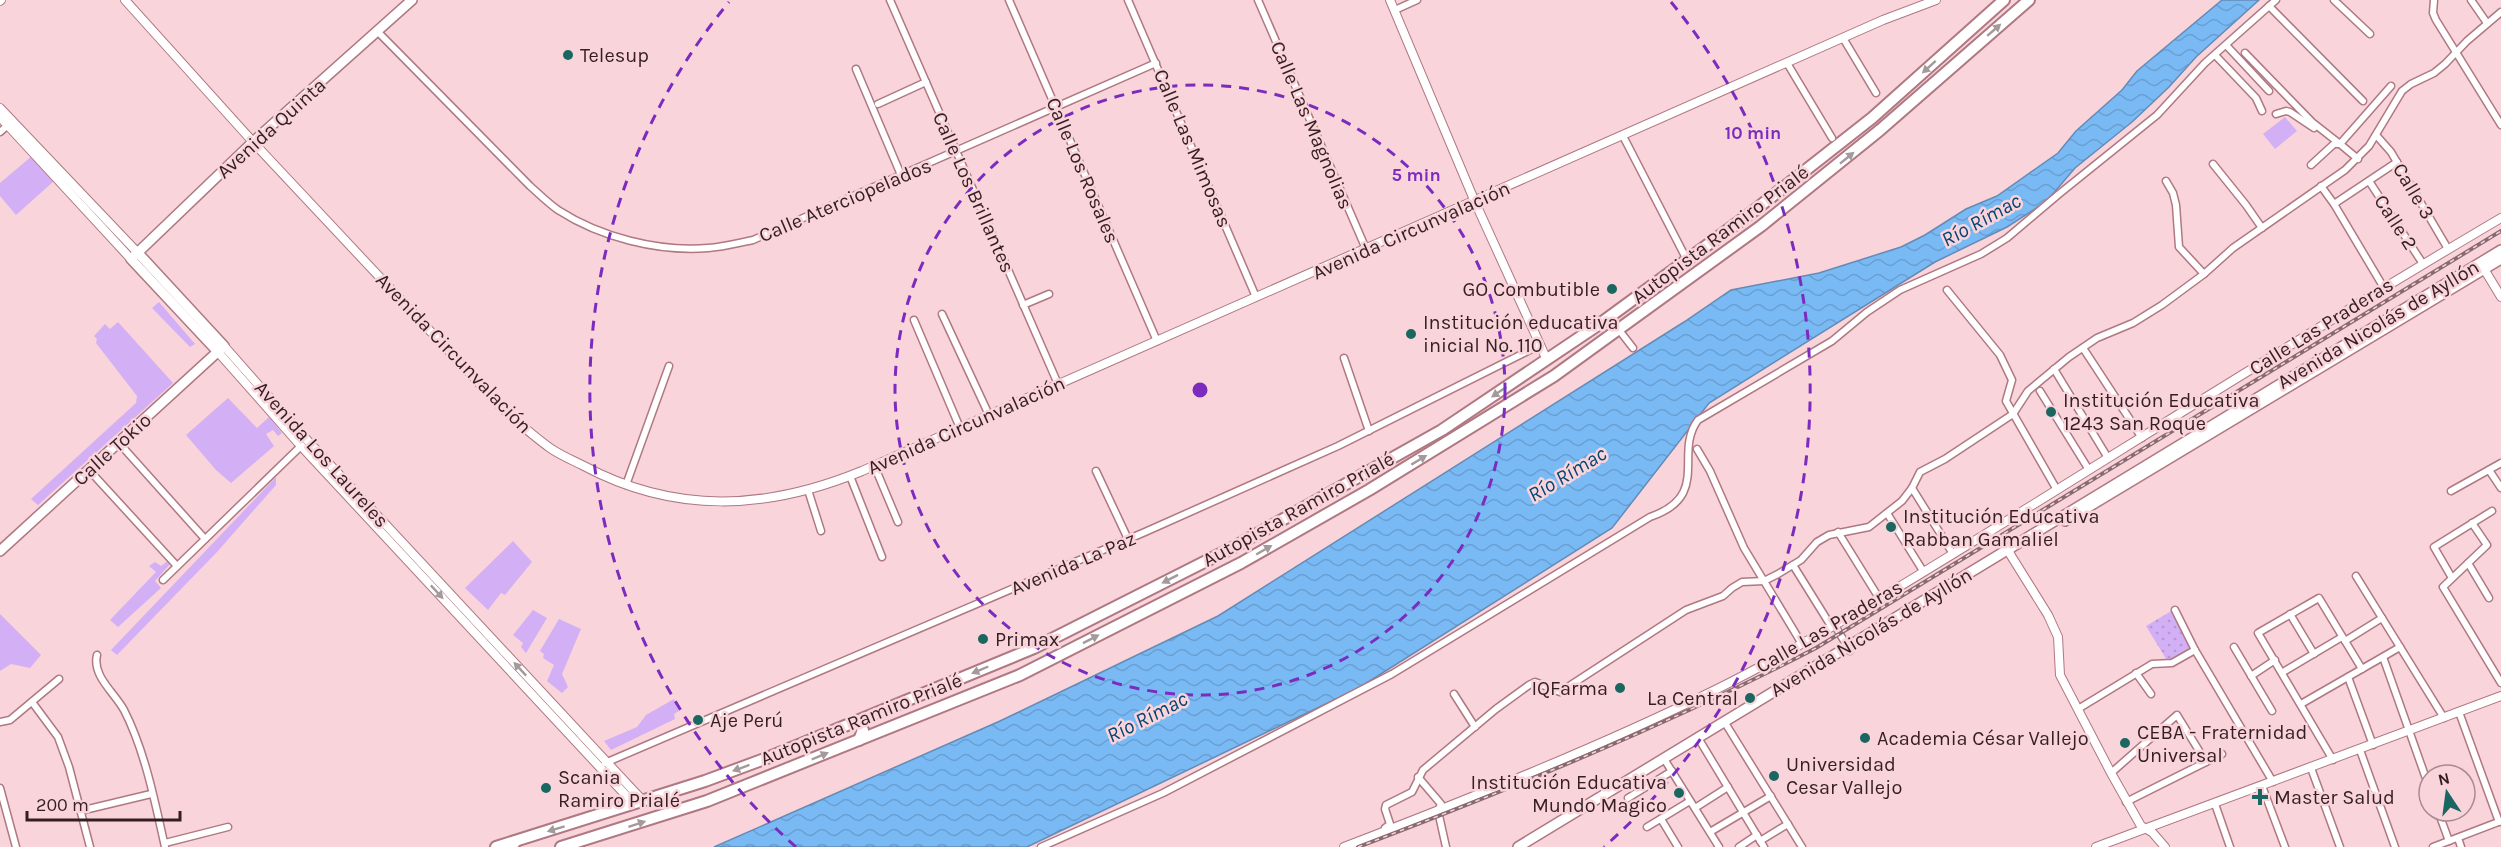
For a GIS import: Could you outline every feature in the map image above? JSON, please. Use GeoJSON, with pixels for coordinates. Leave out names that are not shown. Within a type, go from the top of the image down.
{"type":"FeatureCollection","features":[{"type":"Feature","properties":{"kind":"highway","name":"Autopista Ramiro Prialé"},"geometry":{"type":"LineString","coordinates":[[496,847],[514,844],[638,803],[767,758],[854,723],[1034,648],[1232,548],[1442,430],[1547,360],[1687,260],[1872,118],[2004,0]]}},
{"type":"Feature","properties":{"kind":"highway","name":"Autopista Ramiro Prialé"},"geometry":{"type":"LineString","coordinates":[[561,847],[707,801],[1020,675],[1230,568],[1369,490],[1494,415],[1619,330],[1761,226],[1917,100],[2029,0]]}},
{"type":"Feature","properties":{"kind":"highway"},"geometry":{"type":"LineString","coordinates":[[1494,415],[1509,400],[1545,374],[1549,367],[1547,360]]}},
{"type":"Feature","properties":{"kind":"highway"},"geometry":{"type":"LineString","coordinates":[[854,723],[863,728],[863,735],[859,740]]}},
{"type":"Feature","properties":{"kind":"main road","name":"Avenida Quinta"},"geometry":{"type":"LineString","coordinates":[[134,256],[253,142],[412,0]]}},
{"type":"Feature","properties":{"kind":"main road","name":"Avenida Nicolás de Ayllón"},"geometry":{"type":"LineString","coordinates":[[1521,847],[2501,250]]}},
{"type":"Feature","properties":{"kind":"main road","name":"Avenida Los Laureles"},"geometry":{"type":"LineString","coordinates":[[134,256],[221,349]]}},
{"type":"Feature","properties":{"kind":"main road","name":"Avenida Nicolás de Ayllón"},"geometry":{"type":"LineString","coordinates":[[2346,346],[2501,259]]}},
{"type":"Feature","properties":{"kind":"main road","name":"Calle Tokio"},"geometry":{"type":"LineString","coordinates":[[0,550],[221,349]]}},
{"type":"Feature","properties":{"kind":"main road","name":"Avenida Nicolás de Ayllón"},"geometry":{"type":"LineString","coordinates":[[1521,847],[1669,767],[1700,741],[1849,649]]}},
{"type":"Feature","properties":{"kind":"street","name":"Avenida Circunvalación"},"geometry":{"type":"LineString","coordinates":[[125,0],[253,142],[507,413],[551,449],[600,475],[649,493],[695,501],[745,501],[775,498],[850,476],[1843,38],[1936,0]]}},
{"type":"Feature","properties":{"kind":"street","name":"Calle Los Brillantes"},"geometry":{"type":"LineString","coordinates":[[890,0],[1058,384]]}},
{"type":"Feature","properties":{"kind":"street","name":"Calle Los Rosales"},"geometry":{"type":"LineString","coordinates":[[1009,0],[1157,341]]}},
{"type":"Feature","properties":{"kind":"street","name":"Calle Las Mimosas"},"geometry":{"type":"LineString","coordinates":[[1128,0],[1256,297]]}},
{"type":"Feature","properties":{"kind":"street","name":"Calle Las Magnolias"},"geometry":{"type":"LineString","coordinates":[[1258,0],[1366,249]]}},
{"type":"Feature","properties":{"kind":"street"},"geometry":{"type":"LineString","coordinates":[[1390,0],[1475,202],[1547,360]]}},
{"type":"Feature","properties":{"kind":"street"},"geometry":{"type":"LineString","coordinates":[[1395,10],[1417,0]]}},
{"type":"Feature","properties":{"kind":"street"},"geometry":{"type":"LineString","coordinates":[[1041,847],[1163,793],[1392,674],[1650,517],[1666,510],[1683,495],[1690,471],[1690,438],[1698,420],[1822,347],[1900,290],[1981,254],[2007,238],[2157,115],[2215,55],[2276,0]]}},
{"type":"Feature","properties":{"kind":"street"},"geometry":{"type":"LineString","coordinates":[[2334,0],[2370,34]]}},
{"type":"Feature","properties":{"kind":"street"},"geometry":{"type":"LineString","coordinates":[[2434,0],[2433,13],[2436,20],[2501,125]]}},
{"type":"Feature","properties":{"kind":"street"},"geometry":{"type":"LineString","coordinates":[[2471,0],[2487,23]]}},
{"type":"Feature","properties":{"kind":"street"},"geometry":{"type":"LineString","coordinates":[[2269,6],[2363,101]]}},
{"type":"Feature","properties":{"kind":"street"},"geometry":{"type":"LineString","coordinates":[[1346,846],[1389,826],[1385,807],[1412,792],[1423,770],[1496,709],[1535,682],[1560,692],[1686,610],[1723,596],[1743,582],[1764,581],[1793,565],[1817,542],[1838,532],[1869,527],[1912,488],[1920,472],[1945,459],[2013,414],[2028,391],[2054,369],[2097,338],[2133,323],[2204,274],[2233,248],[2358,159],[2376,135],[2402,92],[2411,84],[2434,73],[2501,12]]}},
{"type":"Feature","properties":{"kind":"street","name":"Calle Aterciopelados"},"geometry":{"type":"LineString","coordinates":[[378,32],[530,186],[556,209],[589,227],[628,239],[666,247],[708,248],[753,240],[1156,63]]}},
{"type":"Feature","properties":{"kind":"street"},"geometry":{"type":"LineString","coordinates":[[1843,38],[1876,93]]}},
{"type":"Feature","properties":{"kind":"street"},"geometry":{"type":"LineString","coordinates":[[2226,45],[2269,91]]}},
{"type":"Feature","properties":{"kind":"street"},"geometry":{"type":"LineString","coordinates":[[2245,53],[2312,122],[2338,144]]}},
{"type":"Feature","properties":{"kind":"street"},"geometry":{"type":"LineString","coordinates":[[2215,55],[2256,98],[2262,111]]}},
{"type":"Feature","properties":{"kind":"street"},"geometry":{"type":"LineString","coordinates":[[1787,63],[1832,138]]}},
{"type":"Feature","properties":{"kind":"street"},"geometry":{"type":"LineString","coordinates":[[856,69],[901,176]]}},
{"type":"Feature","properties":{"kind":"street"},"geometry":{"type":"LineString","coordinates":[[879,104],[926,82]]}},
{"type":"Feature","properties":{"kind":"street"},"geometry":{"type":"LineString","coordinates":[[2311,165],[2338,144],[2391,86]]}},
{"type":"Feature","properties":{"kind":"street","name":"Avenida Los Laureles"},"geometry":{"type":"LineString","coordinates":[[0,108],[134,256]]}},
{"type":"Feature","properties":{"kind":"street"},"geometry":{"type":"LineString","coordinates":[[2276,114],[2290,112],[2358,159]]}},
{"type":"Feature","properties":{"kind":"street","name":"Avenida Los Laureles"},"geometry":{"type":"LineString","coordinates":[[0,117],[134,256]]}},
{"type":"Feature","properties":{"kind":"street"},"geometry":{"type":"LineString","coordinates":[[0,132],[8,125]]}},
{"type":"Feature","properties":{"kind":"street","name":"Calle 3"},"geometry":{"type":"LineString","coordinates":[[2376,135],[2397,162],[2448,249]]}},
{"type":"Feature","properties":{"kind":"street"},"geometry":{"type":"LineString","coordinates":[[1623,136],[1687,260]]}},
{"type":"Feature","properties":{"kind":"street"},"geometry":{"type":"LineString","coordinates":[[2334,204],[2397,162]]}},
{"type":"Feature","properties":{"kind":"street"},"geometry":{"type":"LineString","coordinates":[[2213,164],[2262,228]]}},
{"type":"Feature","properties":{"kind":"street"},"geometry":{"type":"LineString","coordinates":[[2166,181],[2173,193],[2176,205],[2179,247],[2204,274]]}},
{"type":"Feature","properties":{"kind":"street","name":"Calle 2"},"geometry":{"type":"LineString","coordinates":[[2369,181],[2422,264]]}},
{"type":"Feature","properties":{"kind":"street"},"geometry":{"type":"LineString","coordinates":[[2321,186],[2384,288]]}},
{"type":"Feature","properties":{"kind":"street","name":"Calle Las Praderas"},"geometry":{"type":"LineString","coordinates":[[1346,846],[1438,811],[1682,705],[1802,644],[1953,554],[2422,264],[2501,218]]}},
{"type":"Feature","properties":{"kind":"street"},"geometry":{"type":"LineString","coordinates":[[2484,269],[2501,297]]}},
{"type":"Feature","properties":{"kind":"street"},"geometry":{"type":"LineString","coordinates":[[1947,290],[2000,355],[2012,380],[2006,398],[2057,490]]}},
{"type":"Feature","properties":{"kind":"street"},"geometry":{"type":"LineString","coordinates":[[1023,305],[1049,294]]}},
{"type":"Feature","properties":{"kind":"street"},"geometry":{"type":"LineString","coordinates":[[942,314],[989,415]]}},
{"type":"Feature","properties":{"kind":"street"},"geometry":{"type":"LineString","coordinates":[[914,320],[960,428]]}},
{"type":"Feature","properties":{"kind":"street"},"geometry":{"type":"LineString","coordinates":[[1619,330],[1633,348]]}},
{"type":"Feature","properties":{"kind":"street","name":"Avenida La Paz"},"geometry":{"type":"LineString","coordinates":[[599,766],[1128,539],[1370,431],[1540,345]]}},
{"type":"Feature","properties":{"kind":"street"},"geometry":{"type":"LineString","coordinates":[[2083,348],[2142,438]]}},
{"type":"Feature","properties":{"kind":"street","name":"Avenida Los Laureles"},"geometry":{"type":"LineString","coordinates":[[221,349],[301,446],[599,766],[638,803]]}},
{"type":"Feature","properties":{"kind":"street","name":"Avenida Los Laureles"},"geometry":{"type":"LineString","coordinates":[[221,349],[607,762],[638,803]]}},
{"type":"Feature","properties":{"kind":"street"},"geometry":{"type":"LineString","coordinates":[[1344,358],[1370,431]]}},
{"type":"Feature","properties":{"kind":"street"},"geometry":{"type":"LineString","coordinates":[[626,485],[669,366]]}},
{"type":"Feature","properties":{"kind":"street"},"geometry":{"type":"LineString","coordinates":[[2054,369],[2108,458]]}},
{"type":"Feature","properties":{"kind":"street"},"geometry":{"type":"LineString","coordinates":[[2040,391],[2089,470]]}},
{"type":"Feature","properties":{"kind":"street"},"geometry":{"type":"LineString","coordinates":[[118,443],[206,539]]}},
{"type":"Feature","properties":{"kind":"street"},"geometry":{"type":"LineString","coordinates":[[163,580],[301,446]]}},
{"type":"Feature","properties":{"kind":"street"},"geometry":{"type":"LineString","coordinates":[[1697,449],[1710,471],[1744,548],[1802,644]]}},
{"type":"Feature","properties":{"kind":"street"},"geometry":{"type":"LineString","coordinates":[[2451,491],[2501,463]]}},
{"type":"Feature","properties":{"kind":"street"},"geometry":{"type":"LineString","coordinates":[[874,465],[898,522]]}},
{"type":"Feature","properties":{"kind":"street"},"geometry":{"type":"LineString","coordinates":[[89,470],[177,566]]}},
{"type":"Feature","properties":{"kind":"street"},"geometry":{"type":"LineString","coordinates":[[2489,470],[2501,488]]}},
{"type":"Feature","properties":{"kind":"street"},"geometry":{"type":"LineString","coordinates":[[1096,471],[1128,539]]}},
{"type":"Feature","properties":{"kind":"street"},"geometry":{"type":"LineString","coordinates":[[850,476],[882,556]]}},
{"type":"Feature","properties":{"kind":"street"},"geometry":{"type":"LineString","coordinates":[[1912,488],[1953,554]]}},
{"type":"Feature","properties":{"kind":"street"},"geometry":{"type":"LineString","coordinates":[[808,490],[821,531]]}},
{"type":"Feature","properties":{"kind":"street"},"geometry":{"type":"LineString","coordinates":[[2452,578],[2434,547],[2492,511]]}},
{"type":"Feature","properties":{"kind":"street"},"geometry":{"type":"LineString","coordinates":[[1887,513],[1923,572]]}},
{"type":"Feature","properties":{"kind":"street"},"geometry":{"type":"LineString","coordinates":[[2472,523],[2487,545],[2442,587],[2501,683]]}},
{"type":"Feature","properties":{"kind":"street"},"geometry":{"type":"LineString","coordinates":[[1838,532],[1879,598]]}},
{"type":"Feature","properties":{"kind":"street"},"geometry":{"type":"LineString","coordinates":[[2009,551],[2052,622],[2058,637],[2060,675],[2126,802],[2141,826],[2152,832],[2165,847]]}},
{"type":"Feature","properties":{"kind":"street"},"geometry":{"type":"LineString","coordinates":[[2468,563],[2489,598]]}},
{"type":"Feature","properties":{"kind":"street"},"geometry":{"type":"LineString","coordinates":[[1793,565],[1849,649]]}},
{"type":"Feature","properties":{"kind":"street"},"geometry":{"type":"LineString","coordinates":[[2356,576],[2444,718]]}},
{"type":"Feature","properties":{"kind":"street"},"geometry":{"type":"LineString","coordinates":[[2333,760],[2258,633],[2319,598],[2362,669]]}},
{"type":"Feature","properties":{"kind":"street"},"geometry":{"type":"LineString","coordinates":[[2175,610],[2195,650],[2273,782]]}},
{"type":"Feature","properties":{"kind":"street"},"geometry":{"type":"LineString","coordinates":[[2290,615],[2314,654]]}},
{"type":"Feature","properties":{"kind":"street"},"geometry":{"type":"LineString","coordinates":[[2283,672],[2382,618]]}},
{"type":"Feature","properties":{"kind":"street"},"geometry":{"type":"LineString","coordinates":[[2301,704],[2400,646]]}},
{"type":"Feature","properties":{"kind":"street"},"geometry":{"type":"LineString","coordinates":[[2234,647],[2272,711]]}},
{"type":"Feature","properties":{"kind":"street"},"geometry":{"type":"LineString","coordinates":[[2078,709],[2156,662],[2172,663],[2195,650]]}},
{"type":"Feature","properties":{"kind":"street"},"geometry":{"type":"LineString","coordinates":[[97,655],[94,664],[96,671],[120,703],[136,735],[165,845],[228,827]]}},
{"type":"Feature","properties":{"kind":"street"},"geometry":{"type":"LineString","coordinates":[[2383,657],[2420,763]]}},
{"type":"Feature","properties":{"kind":"street"},"geometry":{"type":"LineString","coordinates":[[2251,676],[2275,660]]}},
{"type":"Feature","properties":{"kind":"street"},"geometry":{"type":"LineString","coordinates":[[2136,673],[2151,694]]}},
{"type":"Feature","properties":{"kind":"street"},"geometry":{"type":"LineString","coordinates":[[2348,677],[2373,745]]}},
{"type":"Feature","properties":{"kind":"street"},"geometry":{"type":"LineString","coordinates":[[0,722],[10,720],[59,679]]}},
{"type":"Feature","properties":{"kind":"street"},"geometry":{"type":"LineString","coordinates":[[1454,694],[1475,727]]}},
{"type":"Feature","properties":{"kind":"street"},"geometry":{"type":"LineString","coordinates":[[2096,847],[2501,696]]}},
{"type":"Feature","properties":{"kind":"street"},"geometry":{"type":"LineString","coordinates":[[32,702],[58,737],[90,847]]}},
{"type":"Feature","properties":{"kind":"street"},"geometry":{"type":"LineString","coordinates":[[2433,847],[2500,822],[2459,712]]}},
{"type":"Feature","properties":{"kind":"street"},"geometry":{"type":"LineString","coordinates":[[2111,773],[2177,715],[2206,762]]}},
{"type":"Feature","properties":{"kind":"street"},"geometry":{"type":"LineString","coordinates":[[1727,726],[1802,847]]}},
{"type":"Feature","properties":{"kind":"street"},"geometry":{"type":"LineString","coordinates":[[1700,741],[1760,841]]}},
{"type":"Feature","properties":{"kind":"street"},"geometry":{"type":"LineString","coordinates":[[2360,750],[2395,847]]}},
{"type":"Feature","properties":{"kind":"street"},"geometry":{"type":"LineString","coordinates":[[2126,802],[2222,754]]}},
{"type":"Feature","properties":{"kind":"street"},"geometry":{"type":"LineString","coordinates":[[1628,798],[1669,767],[1719,847]]}},
{"type":"Feature","properties":{"kind":"street"},"geometry":{"type":"LineString","coordinates":[[2311,768],[2340,847]]}},
{"type":"Feature","properties":{"kind":"street"},"geometry":{"type":"LineString","coordinates":[[1419,777],[1438,797],[1441,804],[1438,811],[1444,847]]}},
{"type":"Feature","properties":{"kind":"street"},"geometry":{"type":"LineString","coordinates":[[2262,786],[2285,847]]}},
{"type":"Feature","properties":{"kind":"street"},"geometry":{"type":"LineString","coordinates":[[1695,808],[1728,787]]}},
{"type":"Feature","properties":{"kind":"street"},"geometry":{"type":"LineString","coordinates":[[0,788],[16,847]]}},
{"type":"Feature","properties":{"kind":"street"},"geometry":{"type":"LineString","coordinates":[[80,811],[151,794]]}},
{"type":"Feature","properties":{"kind":"street"},"geometry":{"type":"LineString","coordinates":[[1710,832],[1771,796]]}},
{"type":"Feature","properties":{"kind":"street"},"geometry":{"type":"LineString","coordinates":[[1647,827],[1690,801]]}},
{"type":"Feature","properties":{"kind":"street"},"geometry":{"type":"LineString","coordinates":[[2215,804],[2230,847]]}},
{"type":"Feature","properties":{"kind":"street"},"geometry":{"type":"LineString","coordinates":[[1661,819],[1678,847]]}},
{"type":"Feature","properties":{"kind":"street"},"geometry":{"type":"LineString","coordinates":[[2442,823],[2449,841]]}},
{"type":"Feature","properties":{"kind":"street"},"geometry":{"type":"LineString","coordinates":[[1739,847],[1760,841],[1788,824]]}},
{"type":"Feature","properties":{"kind":"street"},"geometry":{"type":"LineString","coordinates":[[2458,838],[2461,847]]}},
{"type":"Feature","properties":{"kind":"shaded area"},"geometry":{"type":"Polygon","coordinates":[[[2285,117],[2297,131],[2275,149],[2263,134],[2285,117]]]}},
{"type":"Feature","properties":{"kind":"shaded area"},"geometry":{"type":"Polygon","coordinates":[[[32,156],[54,181],[16,215],[0,196],[0,183],[32,156]]]}},
{"type":"Feature","properties":{"kind":"shaded area"},"geometry":{"type":"Polygon","coordinates":[[[159,302],[195,344],[190,347],[152,308],[159,302]]]}},
{"type":"Feature","properties":{"kind":"shaded area"},"geometry":{"type":"Polygon","coordinates":[[[118,322],[173,383],[38,505],[31,499],[136,403],[137,396],[96,343],[97,339],[94,336],[105,324],[110,329],[118,322]]]}},
{"type":"Feature","properties":{"kind":"shaded area"},"geometry":{"type":"Polygon","coordinates":[[[231,358],[548,703],[546,704],[331,474],[228,359],[231,358]]]}},
{"type":"Feature","properties":{"kind":"shaded area"},"geometry":{"type":"Polygon","coordinates":[[[228,398],[257,428],[269,417],[282,433],[278,436],[273,430],[266,434],[274,446],[231,483],[216,470],[186,435],[228,398]]]}},
{"type":"Feature","properties":{"kind":"shaded area"},"geometry":{"type":"Polygon","coordinates":[[[276,477],[276,485],[217,552],[117,655],[111,650],[276,477]]]}},
{"type":"Feature","properties":{"kind":"shaded area"},"geometry":{"type":"Polygon","coordinates":[[[513,541],[532,562],[505,595],[501,593],[488,610],[465,588],[513,541]]]}},
{"type":"Feature","properties":{"kind":"shaded area"},"geometry":{"type":"Polygon","coordinates":[[[169,560],[171,563],[155,581],[161,588],[118,627],[110,620],[156,572],[149,566],[155,562],[161,566],[169,560]]]}},
{"type":"Feature","properties":{"kind":"shaded area"},"geometry":{"type":"Polygon","coordinates":[[[533,610],[547,618],[526,653],[521,647],[523,643],[513,635],[533,610]]]}},
{"type":"Feature","properties":{"kind":"shaded area"},"geometry":{"type":"Polygon","coordinates":[[[2173,610],[2194,647],[2168,662],[2146,626],[2173,610]]]}},
{"type":"Feature","properties":{"kind":"shaded area"},"geometry":{"type":"Polygon","coordinates":[[[0,614],[41,655],[30,668],[11,664],[0,671],[0,614]]]}},
{"type":"Feature","properties":{"kind":"shaded area"},"geometry":{"type":"Polygon","coordinates":[[[559,619],[581,629],[562,674],[568,687],[562,693],[547,681],[554,665],[543,658],[544,654],[540,651],[559,619]]]}},
{"type":"Feature","properties":{"kind":"shaded area"},"geometry":{"type":"Polygon","coordinates":[[[674,699],[679,711],[674,714],[675,719],[611,750],[604,741],[637,727],[646,715],[674,699]]]}},
{"type":"Feature","properties":{"kind":"water","name":"Río Rímac"},"geometry":{"type":"Polygon","coordinates":[[[2222,0],[2259,0],[2196,57],[2169,87],[2132,122],[2075,168],[2046,202],[2007,227],[1935,262],[1709,403],[1612,528],[1357,689],[1027,847],[714,847],[1000,721],[1218,616],[1731,290],[1819,273],[1901,247],[1966,209],[1997,196],[2058,153],[2076,131],[2122,90],[2137,71],[2222,0]]]}},
{"type":"Feature","properties":{"kind":"railway"},"geometry":{"type":"LineString","coordinates":[[1358,847],[1590,754],[1704,703],[1816,648],[2501,231]]}},
{"type":"Feature","properties":{"kind":"place","name":"Telesup"},"geometry":{"type":"Point","coordinates":[568,55]}},
{"type":"Feature","properties":{"kind":"place","name":"GO Combutible"},"geometry":{"type":"Point","coordinates":[1612,289]}},
{"type":"Feature","properties":{"kind":"place","name":"Institución educativa inicial No. 110"},"geometry":{"type":"Point","coordinates":[1411,334]}},
{"type":"Feature","properties":{"kind":"place","name":"Institución Educativa 1243 San Roque"},"geometry":{"type":"Point","coordinates":[2051,412]}},
{"type":"Feature","properties":{"kind":"place","name":"Institución Educativa Rabban Gamaliel"},"geometry":{"type":"Point","coordinates":[1891,527]}},
{"type":"Feature","properties":{"kind":"place","name":"Primax"},"geometry":{"type":"Point","coordinates":[983,639]}},
{"type":"Feature","properties":{"kind":"place","name":"IQFarma"},"geometry":{"type":"Point","coordinates":[1620,688]}},
{"type":"Feature","properties":{"kind":"place","name":"La Central"},"geometry":{"type":"Point","coordinates":[1750,698]}},
{"type":"Feature","properties":{"kind":"place","name":"Aje Perú"},"geometry":{"type":"Point","coordinates":[698,720]}},
{"type":"Feature","properties":{"kind":"place","name":"Academia César Vallejo"},"geometry":{"type":"Point","coordinates":[1865,738]}},
{"type":"Feature","properties":{"kind":"place","name":"CEBA - Fraternidad Universal"},"geometry":{"type":"Point","coordinates":[2125,743]}},
{"type":"Feature","properties":{"kind":"place","name":"Universidad Cesar Vallejo"},"geometry":{"type":"Point","coordinates":[1774,776]}},
{"type":"Feature","properties":{"kind":"place","name":"Scania Ramiro Prialé"},"geometry":{"type":"Point","coordinates":[546,788]}},
{"type":"Feature","properties":{"kind":"place","name":"Institución Educativa Mundo Magico"},"geometry":{"type":"Point","coordinates":[1679,793]}},
{"type":"Feature","properties":{"kind":"place","name":"Master Salud"},"geometry":{"type":"Point","coordinates":[2260,797]}}]}
